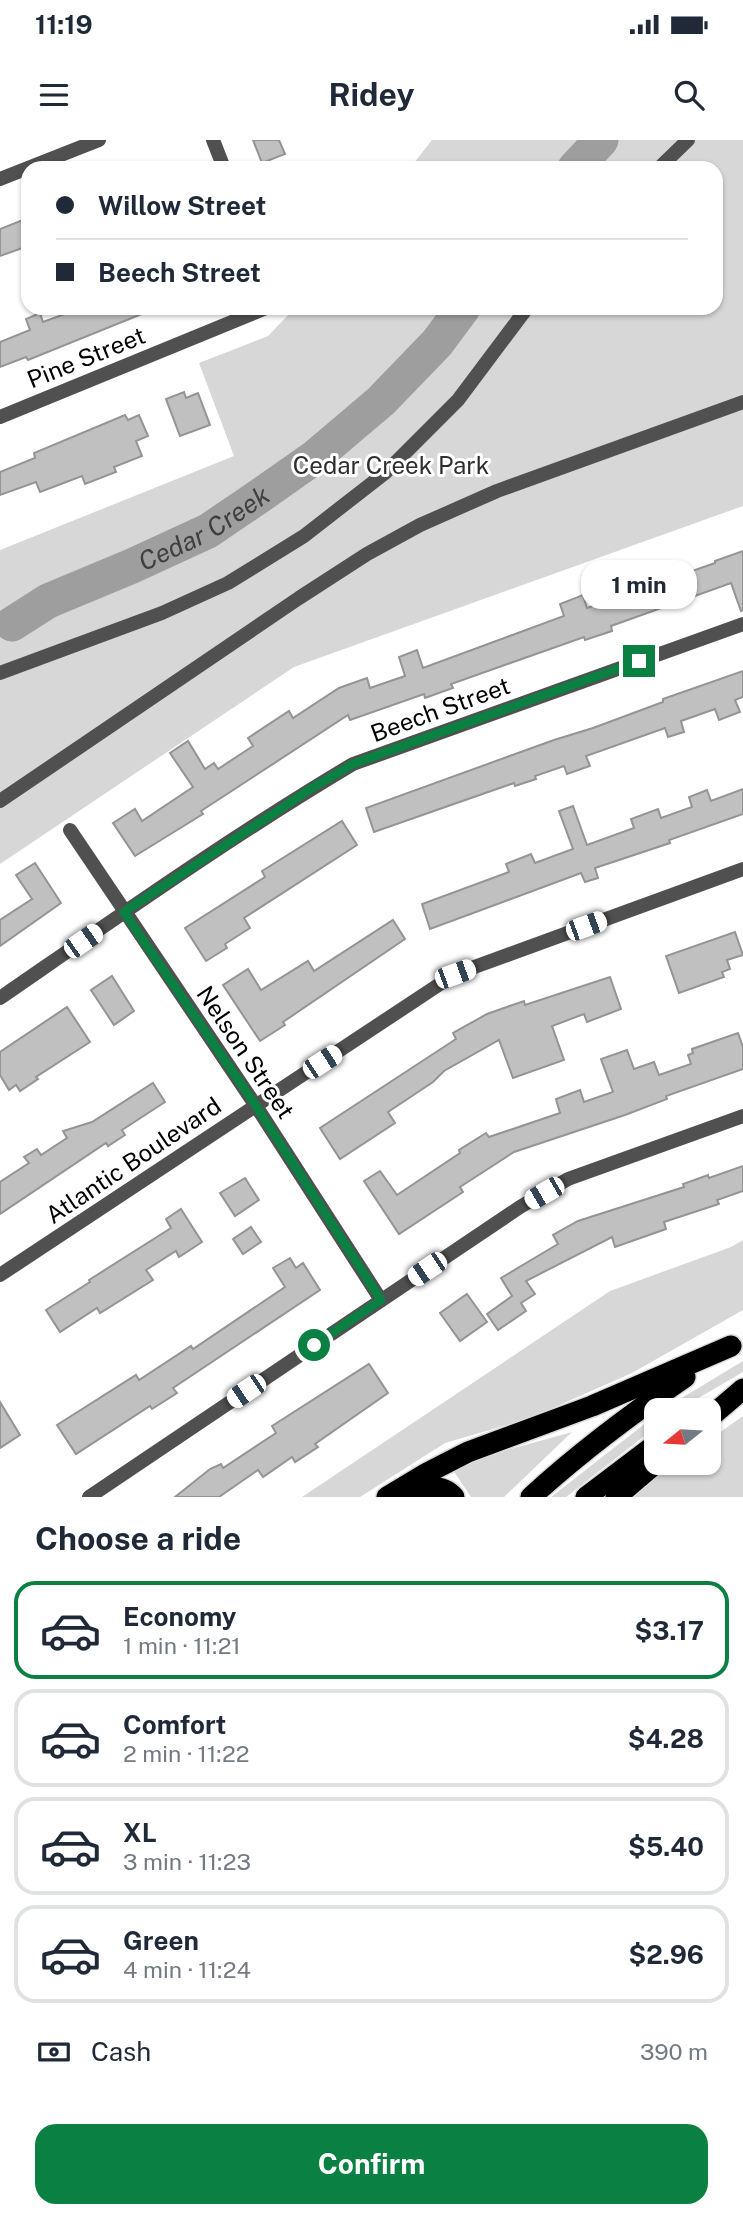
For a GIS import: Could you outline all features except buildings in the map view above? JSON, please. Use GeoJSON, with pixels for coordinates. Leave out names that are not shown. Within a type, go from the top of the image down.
{"type":"FeatureCollection","features":[{"type":"Feature","properties":{"kind":"highway"},"geometry":{"type":"LineString","coordinates":[[387,1497],[468,1452],[592,1406],[737,1343]]}},
{"type":"Feature","properties":{"kind":"highway"},"geometry":{"type":"LineString","coordinates":[[531,1497],[560,1470],[639,1409],[737,1343]]}},
{"type":"Feature","properties":{"kind":"highway"},"geometry":{"type":"LineString","coordinates":[[721,1401],[743,1388]]}},
{"type":"Feature","properties":{"kind":"highway"},"geometry":{"type":"LineString","coordinates":[[721,1407],[743,1388]]}},
{"type":"Feature","properties":{"kind":"highway"},"geometry":{"type":"LineString","coordinates":[[586,1497],[644,1453]]}},
{"type":"Feature","properties":{"kind":"highway"},"geometry":{"type":"LineString","coordinates":[[616,1497],[644,1473]]}},
{"type":"Feature","properties":{"kind":"highway"},"geometry":{"type":"LineString","coordinates":[[393,1497],[421,1489],[437,1488],[448,1491],[454,1497]]}},
{"type":"Feature","properties":{"kind":"street"},"geometry":{"type":"LineString","coordinates":[[46,161],[99,140]]}},
{"type":"Feature","properties":{"kind":"street"},"geometry":{"type":"LineString","coordinates":[[213,140],[221,161]]}},
{"type":"Feature","properties":{"kind":"street"},"geometry":{"type":"LineString","coordinates":[[666,161],[688,140]]}},
{"type":"Feature","properties":{"kind":"street"},"geometry":{"type":"LineString","coordinates":[[0,179],[21,171]]}},
{"type":"Feature","properties":{"kind":"street","name":"Pine Street"},"geometry":{"type":"LineString","coordinates":[[0,416],[249,315]]}},
{"type":"Feature","properties":{"kind":"street"},"geometry":{"type":"LineString","coordinates":[[0,673],[162,613],[228,583],[304,536],[385,473],[448,410],[522,315]]}},
{"type":"Feature","properties":{"kind":"street"},"geometry":{"type":"LineString","coordinates":[[0,801],[321,583],[421,524],[498,491],[743,402]]}},
{"type":"Feature","properties":{"kind":"street","name":"Beech Street"},"geometry":{"type":"LineString","coordinates":[[0,998],[124,912],[353,764],[743,624]]}},
{"type":"Feature","properties":{"kind":"street","name":"Nelson Street"},"geometry":{"type":"LineString","coordinates":[[70,830],[256,1106],[381,1300]]}},
{"type":"Feature","properties":{"kind":"street","name":"Atlantic Boulevard"},"geometry":{"type":"LineString","coordinates":[[0,1275],[455,974],[743,869]]}},
{"type":"Feature","properties":{"kind":"street"},"geometry":{"type":"LineString","coordinates":[[89,1497],[520,1207],[568,1180],[743,1116]]}},
{"type":"Feature","properties":{"kind":"green space","name":"Cedar Creek Park"},"geometry":{"type":"Polygon","coordinates":[[[432,140],[743,140],[743,506],[294,667],[0,864],[0,550],[234,456],[199,363],[268,336],[288,315],[723,315],[723,161],[416,161],[432,140]]]}},
{"type":"Feature","properties":{"kind":"green space"},"geometry":{"type":"Polygon","coordinates":[[[743,1240],[743,1310],[632,1373],[530,1418],[445,1443],[360,1497],[302,1497],[610,1291],[731,1247],[743,1240]]]}},
{"type":"Feature","properties":{"kind":"green space"},"geometry":{"type":"Polygon","coordinates":[[[743,1361],[743,1372],[699,1398],[682,1398],[743,1361]]]}},
{"type":"Feature","properties":{"kind":"green space"},"geometry":{"type":"Polygon","coordinates":[[[743,1416],[743,1497],[628,1497],[658,1475],[721,1475],[721,1432],[743,1416]]]}},
{"type":"Feature","properties":{"kind":"green space"},"geometry":{"type":"Polygon","coordinates":[[[644,1424],[644,1436],[566,1497],[551,1497],[644,1424]]]}},
{"type":"Feature","properties":{"kind":"green space"},"geometry":{"type":"Polygon","coordinates":[[[572,1432],[504,1497],[471,1497],[453,1470],[486,1456],[572,1432]]]}},
{"type":"Feature","properties":{"kind":"waterway","name":"Cedar Creek"},"geometry":{"type":"LineString","coordinates":[[582,161],[601,140]]}},
{"type":"Feature","properties":{"kind":"waterway","name":"Cedar Creek"},"geometry":{"type":"LineString","coordinates":[[12,624],[48,601],[208,531],[261,495],[315,457],[381,401],[437,343],[458,315]]}},
{"type":"Feature","properties":{"kind":"route"},"geometry":{"type":"LineString","coordinates":[[314,1345],[381,1300],[256,1106],[124,912],[353,764],[639,661]]}}]}
